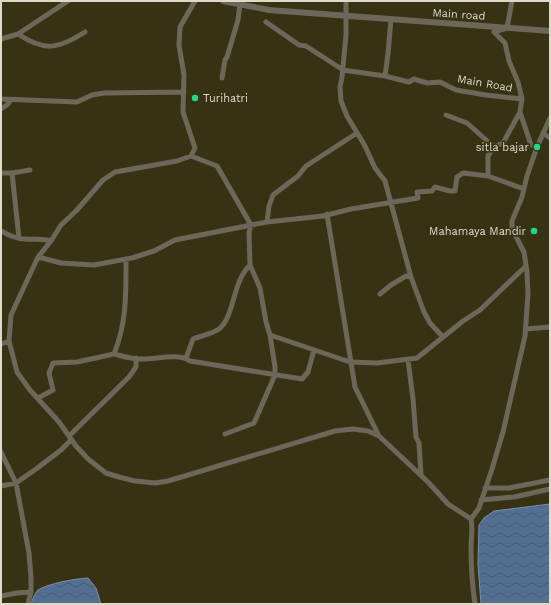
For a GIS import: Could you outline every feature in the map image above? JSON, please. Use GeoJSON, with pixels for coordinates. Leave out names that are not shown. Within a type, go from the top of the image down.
{"type":"FeatureCollection","features":[{"type":"Feature","properties":{"kind":"street"},"geometry":{"type":"LineString","coordinates":[[1,39],[18,34],[68,1]]}},
{"type":"Feature","properties":{"kind":"street"},"geometry":{"type":"LineString","coordinates":[[191,156],[195,148],[183,112],[184,75],[179,45],[180,26],[195,1]]}},
{"type":"Feature","properties":{"kind":"street","name":"Main road"},"geometry":{"type":"LineString","coordinates":[[224,1],[269,10],[550,31]]}},
{"type":"Feature","properties":{"kind":"street"},"geometry":{"type":"LineString","coordinates":[[346,1],[346,35],[340,87],[341,101],[347,116],[365,146],[375,168],[385,181],[411,278],[424,312],[430,323],[443,337]]}},
{"type":"Feature","properties":{"kind":"street"},"geometry":{"type":"LineString","coordinates":[[488,176],[488,156],[494,147],[503,143],[520,112],[522,99],[505,44],[494,32],[507,28],[512,1]]}},
{"type":"Feature","properties":{"kind":"street"},"geometry":{"type":"LineString","coordinates":[[222,78],[225,60],[228,57],[238,20],[240,4]]}},
{"type":"Feature","properties":{"kind":"street"},"geometry":{"type":"LineString","coordinates":[[385,76],[391,19]]}},
{"type":"Feature","properties":{"kind":"street"},"geometry":{"type":"LineString","coordinates":[[266,22],[299,45],[306,46],[343,70]]}},
{"type":"Feature","properties":{"kind":"street"},"geometry":{"type":"LineString","coordinates":[[18,34],[30,42],[48,47],[67,43],[85,32]]}},
{"type":"Feature","properties":{"kind":"street","name":"Main Road"},"geometry":{"type":"LineString","coordinates":[[343,70],[385,76],[410,82],[414,79],[427,83],[440,82],[456,90],[522,99]]}},
{"type":"Feature","properties":{"kind":"street"},"geometry":{"type":"LineString","coordinates":[[1,99],[77,102],[92,95],[104,93],[184,92]]}},
{"type":"Feature","properties":{"kind":"street"},"geometry":{"type":"LineString","coordinates":[[1,108],[7,105],[11,100]]}},
{"type":"Feature","properties":{"kind":"street"},"geometry":{"type":"LineString","coordinates":[[520,112],[531,144],[537,147]]}},
{"type":"Feature","properties":{"kind":"street"},"geometry":{"type":"LineString","coordinates":[[446,115],[467,123],[494,147]]}},
{"type":"Feature","properties":{"kind":"street"},"geometry":{"type":"LineString","coordinates":[[475,604],[471,582],[471,519],[479,508],[505,425],[526,329],[528,294],[526,266],[524,252],[512,229],[512,221],[522,197],[537,147],[550,118]]}},
{"type":"Feature","properties":{"kind":"street"},"geometry":{"type":"LineString","coordinates":[[267,222],[272,195],[298,176],[306,166],[357,133]]}},
{"type":"Feature","properties":{"kind":"street"},"geometry":{"type":"LineString","coordinates":[[543,133],[550,138]]}},
{"type":"Feature","properties":{"kind":"street"},"geometry":{"type":"LineString","coordinates":[[225,434],[254,423],[275,375],[270,335],[260,288],[250,265],[249,232],[251,225],[216,166],[191,156],[171,162],[115,172],[103,180],[76,211],[61,225],[51,241],[38,257],[11,315],[9,341],[17,372],[88,459],[106,473],[155,483],[184,477],[335,431],[354,429],[368,431],[379,436],[421,475],[448,504],[471,519]]}},
{"type":"Feature","properties":{"kind":"street"},"geometry":{"type":"LineString","coordinates":[[1,173],[30,170]]}},
{"type":"Feature","properties":{"kind":"street"},"geometry":{"type":"LineString","coordinates":[[12,173],[19,238]]}},
{"type":"Feature","properties":{"kind":"street"},"geometry":{"type":"LineString","coordinates":[[38,257],[61,263],[94,265],[126,259],[154,251],[175,240],[267,222],[327,214],[391,201],[418,198],[417,192],[432,191],[435,187],[450,192],[455,191],[457,177],[463,173],[488,176],[524,189]]}},
{"type":"Feature","properties":{"kind":"street"},"geometry":{"type":"LineString","coordinates":[[327,214],[355,387],[379,436]]}},
{"type":"Feature","properties":{"kind":"street"},"geometry":{"type":"LineString","coordinates":[[1,230],[8,235],[19,238],[45,239],[51,241]]}},
{"type":"Feature","properties":{"kind":"street"},"geometry":{"type":"LineString","coordinates":[[114,354],[121,338],[126,306],[126,259]]}},
{"type":"Feature","properties":{"kind":"street"},"geometry":{"type":"LineString","coordinates":[[186,358],[193,340],[218,330],[226,321],[240,278],[250,265]]}},
{"type":"Feature","properties":{"kind":"street"},"geometry":{"type":"LineString","coordinates":[[270,335],[350,362],[377,363],[417,358],[480,310],[526,266]]}},
{"type":"Feature","properties":{"kind":"street"},"geometry":{"type":"LineString","coordinates":[[380,294],[391,284],[406,276],[411,278]]}},
{"type":"Feature","properties":{"kind":"street"},"geometry":{"type":"LineString","coordinates":[[526,329],[550,326]]}},
{"type":"Feature","properties":{"kind":"street"},"geometry":{"type":"LineString","coordinates":[[1,344],[9,341]]}},
{"type":"Feature","properties":{"kind":"street"},"geometry":{"type":"LineString","coordinates":[[38,398],[52,390],[50,373],[53,362],[77,362],[114,354],[140,359],[156,357],[186,358],[190,361],[302,379],[308,372],[314,350]]}},
{"type":"Feature","properties":{"kind":"street"},"geometry":{"type":"LineString","coordinates":[[1,486],[16,483],[42,465],[129,377],[136,367],[136,358]]}},
{"type":"Feature","properties":{"kind":"street"},"geometry":{"type":"LineString","coordinates":[[408,360],[416,437],[419,443],[421,475]]}},
{"type":"Feature","properties":{"kind":"street"},"geometry":{"type":"LineString","coordinates":[[1,452],[16,483],[29,553],[32,577],[31,592],[28,604]]}},
{"type":"Feature","properties":{"kind":"street"},"geometry":{"type":"LineString","coordinates":[[485,488],[509,488],[550,480]]}},
{"type":"Feature","properties":{"kind":"street"},"geometry":{"type":"LineString","coordinates":[[481,500],[514,497],[550,489]]}},
{"type":"Feature","properties":{"kind":"street"},"geometry":{"type":"LineString","coordinates":[[1,596],[31,592]]}},
{"type":"Feature","properties":{"kind":"water"},"geometry":{"type":"Polygon","coordinates":[[[550,504],[550,604],[481,604],[478,564],[479,525],[484,518],[494,511],[550,504]]]}},
{"type":"Feature","properties":{"kind":"water"},"geometry":{"type":"Polygon","coordinates":[[[88,578],[96,588],[101,604],[31,604],[38,590],[49,585],[88,578]]]}},
{"type":"Feature","properties":{"kind":"place","name":"Turihatri"},"geometry":{"type":"Point","coordinates":[195,98]}},
{"type":"Feature","properties":{"kind":"place","name":"sitla bajar"},"geometry":{"type":"Point","coordinates":[537,147]}},
{"type":"Feature","properties":{"kind":"place","name":"Mahamaya Mandir"},"geometry":{"type":"Point","coordinates":[534,231]}}]}
